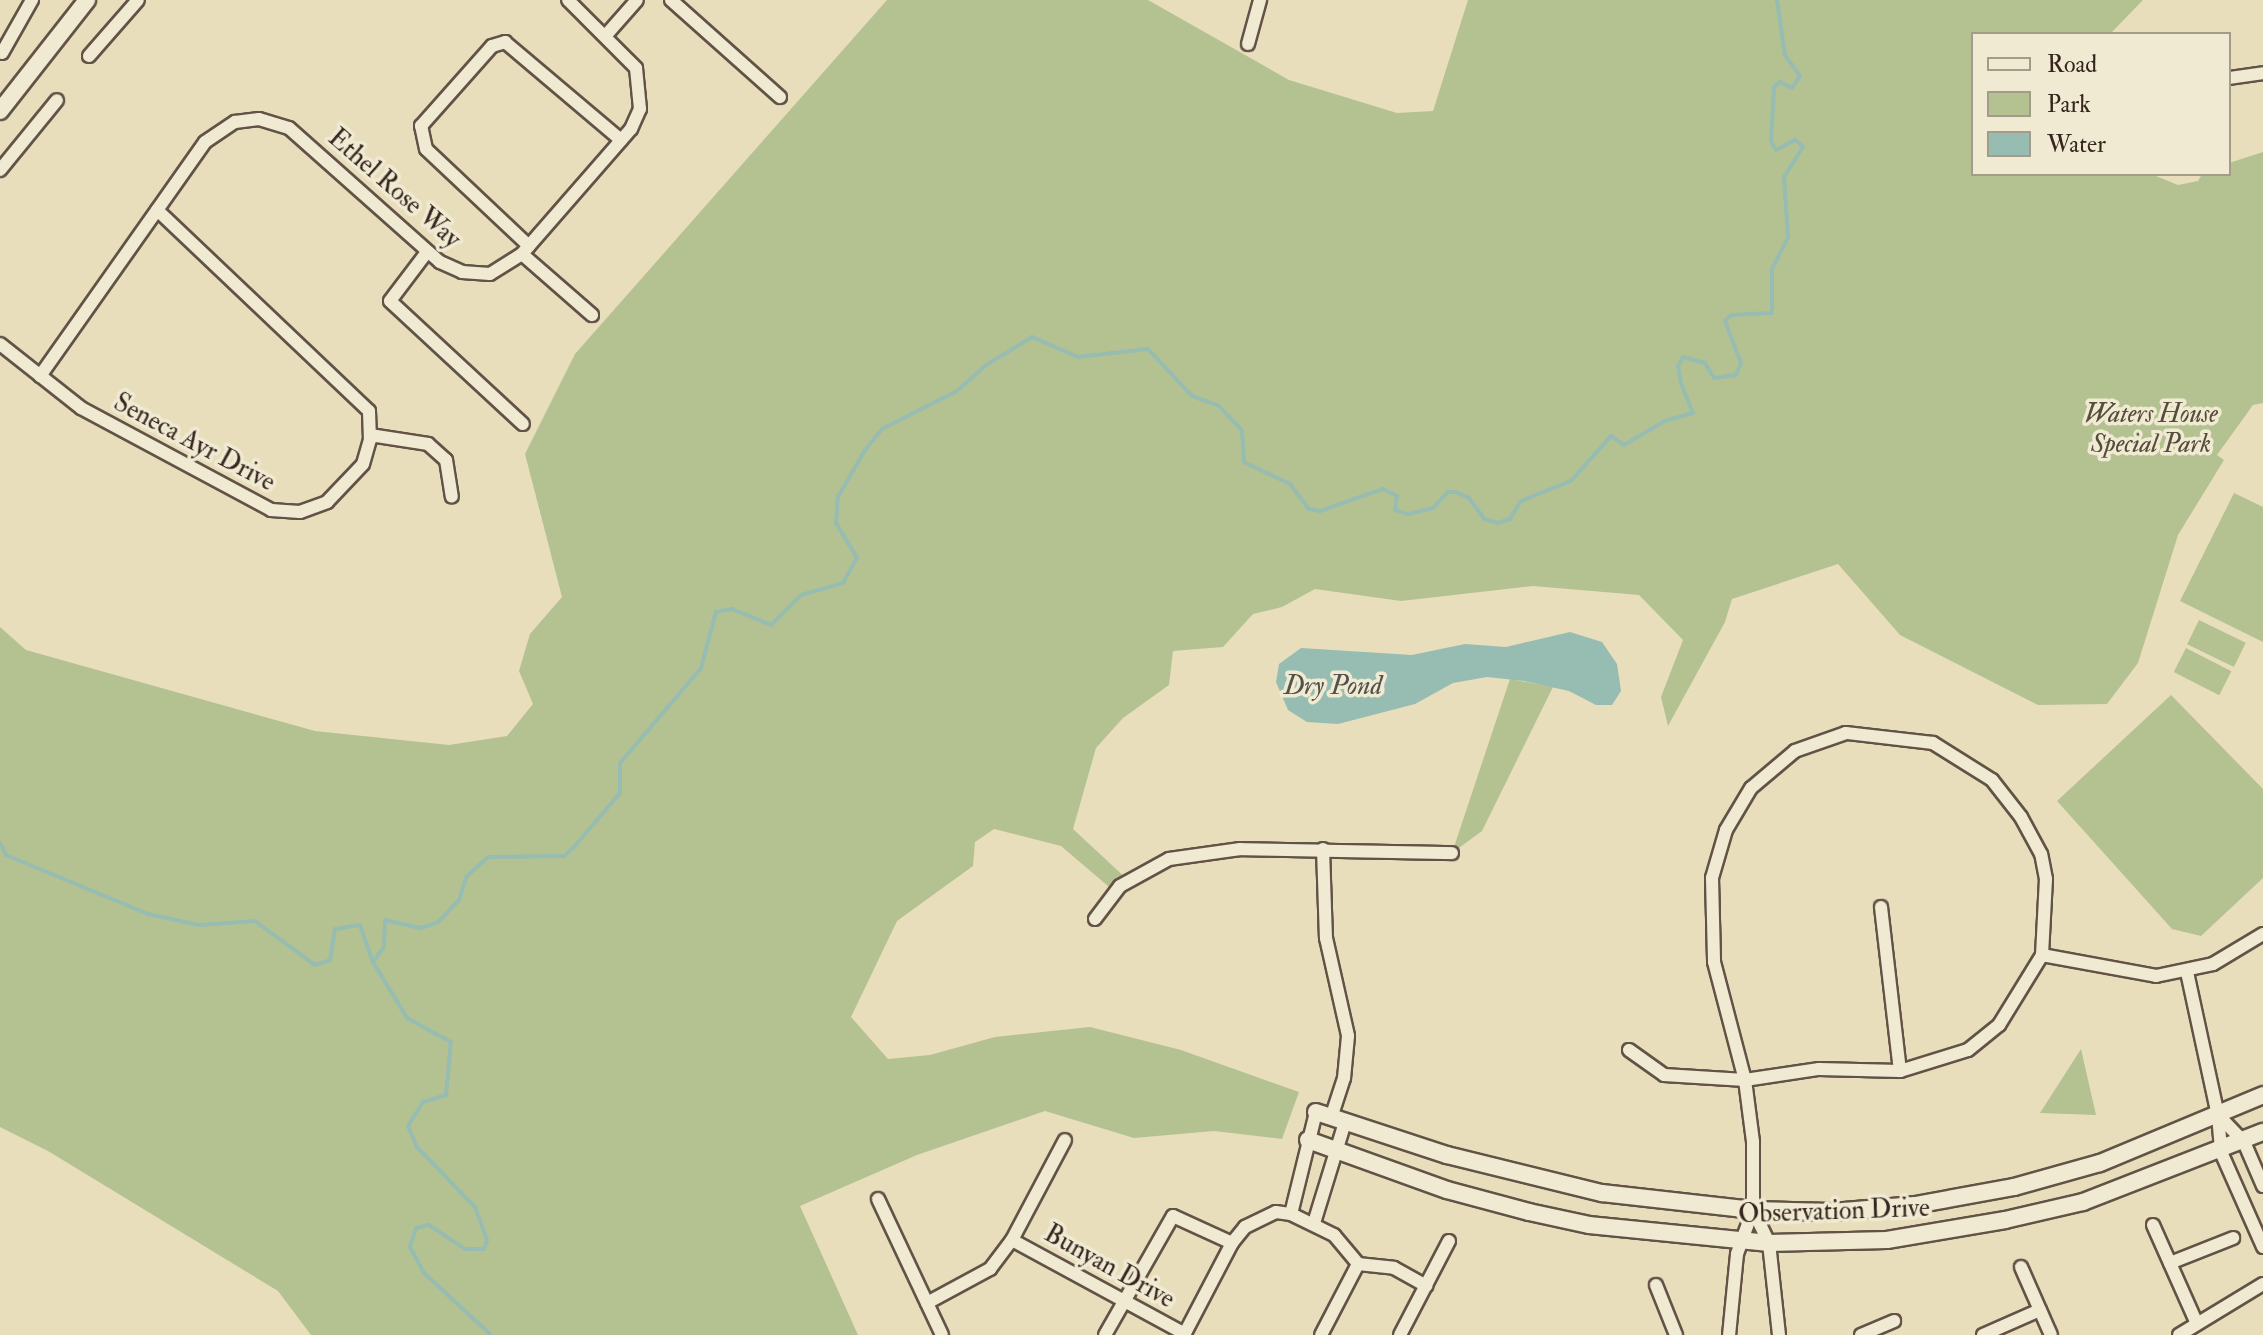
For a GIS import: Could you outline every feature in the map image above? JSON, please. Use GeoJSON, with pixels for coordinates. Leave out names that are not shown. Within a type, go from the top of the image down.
{"type":"FeatureCollection","features":[{"type":"Feature","properties":{"kind":"street"},"geometry":{"type":"LineString","coordinates":[[2,53],[32,0]]}},
{"type":"Feature","properties":{"kind":"street"},"geometry":{"type":"LineString","coordinates":[[0,111],[87,0]]}},
{"type":"Feature","properties":{"kind":"street"},"geometry":{"type":"LineString","coordinates":[[89,56],[138,0]]}},
{"type":"Feature","properties":{"kind":"street","name":"Ethel Rose Way"},"geometry":{"type":"LineString","coordinates":[[40,376],[157,210],[221,127],[259,119],[289,128],[427,252],[462,272],[490,274],[526,250],[621,140],[640,109],[642,86],[636,68],[607,34],[568,0]]}},
{"type":"Feature","properties":{"kind":"street"},"geometry":{"type":"LineString","coordinates":[[607,34],[637,0]]}},
{"type":"Feature","properties":{"kind":"street"},"geometry":{"type":"LineString","coordinates":[[671,0],[780,97]]}},
{"type":"Feature","properties":{"kind":"street"},"geometry":{"type":"LineString","coordinates":[[1248,44],[1260,0]]}},
{"type":"Feature","properties":{"kind":"street"},"geometry":{"type":"LineString","coordinates":[[592,315],[426,149],[421,126],[492,46],[505,42],[621,140]]}},
{"type":"Feature","properties":{"kind":"street"},"geometry":{"type":"LineString","coordinates":[[2231,78],[2263,73]]}},
{"type":"Feature","properties":{"kind":"street"},"geometry":{"type":"LineString","coordinates":[[0,170],[57,100]]}},
{"type":"Feature","properties":{"kind":"street"},"geometry":{"type":"LineString","coordinates":[[157,210],[351,390],[369,411],[370,435],[428,444],[446,460],[452,497]]}},
{"type":"Feature","properties":{"kind":"street"},"geometry":{"type":"LineString","coordinates":[[427,252],[391,293],[390,301],[523,424]]}},
{"type":"Feature","properties":{"kind":"street","name":"Seneca Ayr Drive"},"geometry":{"type":"LineString","coordinates":[[0,344],[81,408],[271,510],[300,512],[327,502],[363,464],[370,435]]}},
{"type":"Feature","properties":{"kind":"street"},"geometry":{"type":"LineString","coordinates":[[1629,1050],[1664,1075],[1745,1080],[1819,1069],[1900,1071],[1932,1065],[1978,1042],[2023,993],[2042,955],[2049,902],[2041,854],[2021,817],[1992,780],[1933,743],[1899,736],[1846,733],[1795,751],[1751,788],[1726,830],[1712,878],[1714,962],[1745,1080],[1753,1142],[1753,1210],[1741,1240],[1729,1335]]}},
{"type":"Feature","properties":{"kind":"street"},"geometry":{"type":"LineString","coordinates":[[1095,919],[1120,886],[1169,859],[1240,849],[1452,853]]}},
{"type":"Feature","properties":{"kind":"street"},"geometry":{"type":"LineString","coordinates":[[1291,1214],[1308,1140],[1330,1117],[1344,1078],[1348,1036],[1326,938],[1323,849]]}},
{"type":"Feature","properties":{"kind":"street"},"geometry":{"type":"LineString","coordinates":[[1881,907],[1900,1071]]}},
{"type":"Feature","properties":{"kind":"street"},"geometry":{"type":"LineString","coordinates":[[2042,955],[2124,974],[2187,972],[2239,951],[2263,934]]}},
{"type":"Feature","properties":{"kind":"street"},"geometry":{"type":"LineString","coordinates":[[2187,972],[2218,1115],[2221,1152],[2263,1247]]}},
{"type":"Feature","properties":{"kind":"street","name":"Observation Drive"},"geometry":{"type":"LineString","coordinates":[[1330,1117],[1447,1155],[1602,1193],[1753,1210],[1874,1209],[2014,1187],[2100,1163],[2263,1095]]}},
{"type":"Feature","properties":{"kind":"street"},"geometry":{"type":"LineString","coordinates":[[2218,1115],[2244,1142],[2263,1186]]}},
{"type":"Feature","properties":{"kind":"street"},"geometry":{"type":"LineString","coordinates":[[1314,1223],[1336,1149],[1330,1117]]}},
{"type":"Feature","properties":{"kind":"street","name":"Observation Drive"},"geometry":{"type":"LineString","coordinates":[[1308,1140],[1447,1190],[1529,1212],[1589,1225],[1769,1243],[1937,1234],[2083,1202],[2221,1152],[2263,1132]]}},
{"type":"Feature","properties":{"kind":"street"},"geometry":{"type":"LineString","coordinates":[[927,1303],[990,1269],[1012,1240],[1065,1140]]}},
{"type":"Feature","properties":{"kind":"street"},"geometry":{"type":"LineString","coordinates":[[878,1199],[942,1335]]}},
{"type":"Feature","properties":{"kind":"street"},"geometry":{"type":"LineString","coordinates":[[1753,1210],[1769,1243],[1779,1335]]}},
{"type":"Feature","properties":{"kind":"street"},"geometry":{"type":"LineString","coordinates":[[1184,1334],[1232,1243],[1261,1217],[1291,1214],[1314,1223],[1348,1248],[1358,1264]]}},
{"type":"Feature","properties":{"kind":"street"},"geometry":{"type":"LineString","coordinates":[[1105,1335],[1173,1216],[1232,1243]]}},
{"type":"Feature","properties":{"kind":"street"},"geometry":{"type":"LineString","coordinates":[[2153,1225],[2197,1324]]}},
{"type":"Feature","properties":{"kind":"street"},"geometry":{"type":"LineString","coordinates":[[2170,1263],[2233,1238]]}},
{"type":"Feature","properties":{"kind":"street","name":"Bunyan Drive"},"geometry":{"type":"LineString","coordinates":[[1012,1240],[1184,1334]]}},
{"type":"Feature","properties":{"kind":"street"},"geometry":{"type":"LineString","coordinates":[[1400,1335],[1449,1241]]}},
{"type":"Feature","properties":{"kind":"street"},"geometry":{"type":"LineString","coordinates":[[1358,1264],[1394,1268],[1426,1286]]}},
{"type":"Feature","properties":{"kind":"street"},"geometry":{"type":"LineString","coordinates":[[1321,1335],[1358,1264]]}},
{"type":"Feature","properties":{"kind":"street"},"geometry":{"type":"LineString","coordinates":[[2021,1267],[2051,1335]]}},
{"type":"Feature","properties":{"kind":"street"},"geometry":{"type":"LineString","coordinates":[[2179,1335],[2263,1284]]}},
{"type":"Feature","properties":{"kind":"street"},"geometry":{"type":"LineString","coordinates":[[1656,1285],[1676,1335]]}},
{"type":"Feature","properties":{"kind":"street"},"geometry":{"type":"LineString","coordinates":[[1983,1335],[2040,1310]]}},
{"type":"Feature","properties":{"kind":"street"},"geometry":{"type":"LineString","coordinates":[[1861,1335],[1894,1321]]}},
{"type":"Feature","properties":{"kind":"green space","name":"Waters House Special Park"},"geometry":{"type":"Polygon","coordinates":[[[887,0],[1148,0],[1289,80],[1397,113],[1433,111],[1468,0],[2143,0],[2112,32],[1971,32],[1971,176],[2156,176],[2178,185],[2198,181],[2201,176],[2231,176],[2231,162],[2263,152],[2263,403],[2253,405],[2217,455],[2224,460],[2178,535],[2138,663],[2107,704],[2038,705],[1900,635],[1838,564],[1732,599],[1725,622],[1668,726],[1661,697],[1683,640],[1639,595],[1533,586],[1401,601],[1315,589],[1282,607],[1253,614],[1223,647],[1173,651],[1169,685],[1123,718],[1096,748],[1073,829],[1129,881],[1115,892],[1061,846],[994,829],[975,842],[973,866],[897,921],[851,1017],[888,1059],[930,1055],[995,1037],[1090,1027],[1181,1050],[1299,1092],[1282,1139],[1214,1131],[1134,1138],[1045,1111],[917,1155],[800,1206],[858,1335],[311,1335],[278,1291],[48,1151],[0,1127],[0,627],[26,650],[315,731],[449,745],[507,736],[533,704],[519,671],[530,634],[562,597],[525,454],[575,354],[887,0]]]}},
{"type":"Feature","properties":{"kind":"green space"},"geometry":{"type":"Polygon","coordinates":[[[2234,493],[2263,507],[2263,642],[2180,601],[2234,493]]]}},
{"type":"Feature","properties":{"kind":"green space"},"geometry":{"type":"Polygon","coordinates":[[[2199,620],[2246,643],[2234,667],[2187,644],[2199,620]]]}},
{"type":"Feature","properties":{"kind":"green space"},"geometry":{"type":"Polygon","coordinates":[[[2186,648],[2231,671],[2219,695],[2174,672],[2186,648]]]}},
{"type":"Feature","properties":{"kind":"green space"},"geometry":{"type":"Polygon","coordinates":[[[1510,679],[1553,687],[1482,831],[1452,853],[1510,679]]]}},
{"type":"Feature","properties":{"kind":"green space"},"geometry":{"type":"Polygon","coordinates":[[[2171,695],[2263,789],[2263,878],[2201,936],[2172,929],[2057,801],[2171,695]]]}},
{"type":"Feature","properties":{"kind":"green space"},"geometry":{"type":"Polygon","coordinates":[[[2081,1049],[2096,1115],[2040,1113],[2081,1049]]]}},
{"type":"Feature","properties":{"kind":"water","name":"Dry Pond"},"geometry":{"type":"Polygon","coordinates":[[[1570,632],[1602,642],[1617,664],[1621,691],[1612,705],[1596,705],[1569,691],[1487,677],[1453,683],[1415,704],[1338,724],[1307,722],[1288,710],[1276,682],[1279,664],[1301,648],[1412,655],[1465,644],[1506,647],[1570,632]]]}},
{"type":"Feature","properties":{"kind":"waterway"},"geometry":{"type":"LineString","coordinates":[[373,962],[384,947],[385,920],[421,928],[438,922],[459,900],[467,876],[488,857],[564,856],[574,847],[620,793],[620,763],[701,668],[716,612],[732,609],[771,625],[801,595],[843,583],[857,558],[836,523],[838,497],[865,450],[882,429],[957,391],[986,365],[1032,337],[1078,357],[1148,349],[1192,396],[1219,406],[1242,431],[1244,462],[1290,484],[1309,509],[1320,511],[1383,489],[1397,496],[1395,510],[1408,514],[1433,508],[1448,492],[1456,492],[1469,498],[1484,519],[1498,523],[1510,519],[1521,501],[1571,481],[1611,436],[1624,445],[1665,421],[1693,413],[1681,384],[1678,366],[1683,357],[1705,363],[1714,378],[1736,375],[1741,363],[1725,321],[1731,315],[1772,313],[1772,269],[1788,237],[1784,177],[1803,146],[1795,140],[1776,150],[1771,141],[1774,87],[1780,82],[1792,88],[1800,76],[1785,55],[1777,0]]}},
{"type":"Feature","properties":{"kind":"waterway"},"geometry":{"type":"LineString","coordinates":[[0,843],[6,855],[148,914],[199,925],[255,921],[315,965],[330,960],[335,929],[360,925],[373,962],[407,1018],[451,1042],[446,1095],[423,1102],[408,1126],[417,1147],[475,1207],[487,1240],[484,1249],[465,1249],[429,1225],[416,1228],[410,1247],[424,1273],[491,1335]]}}]}
